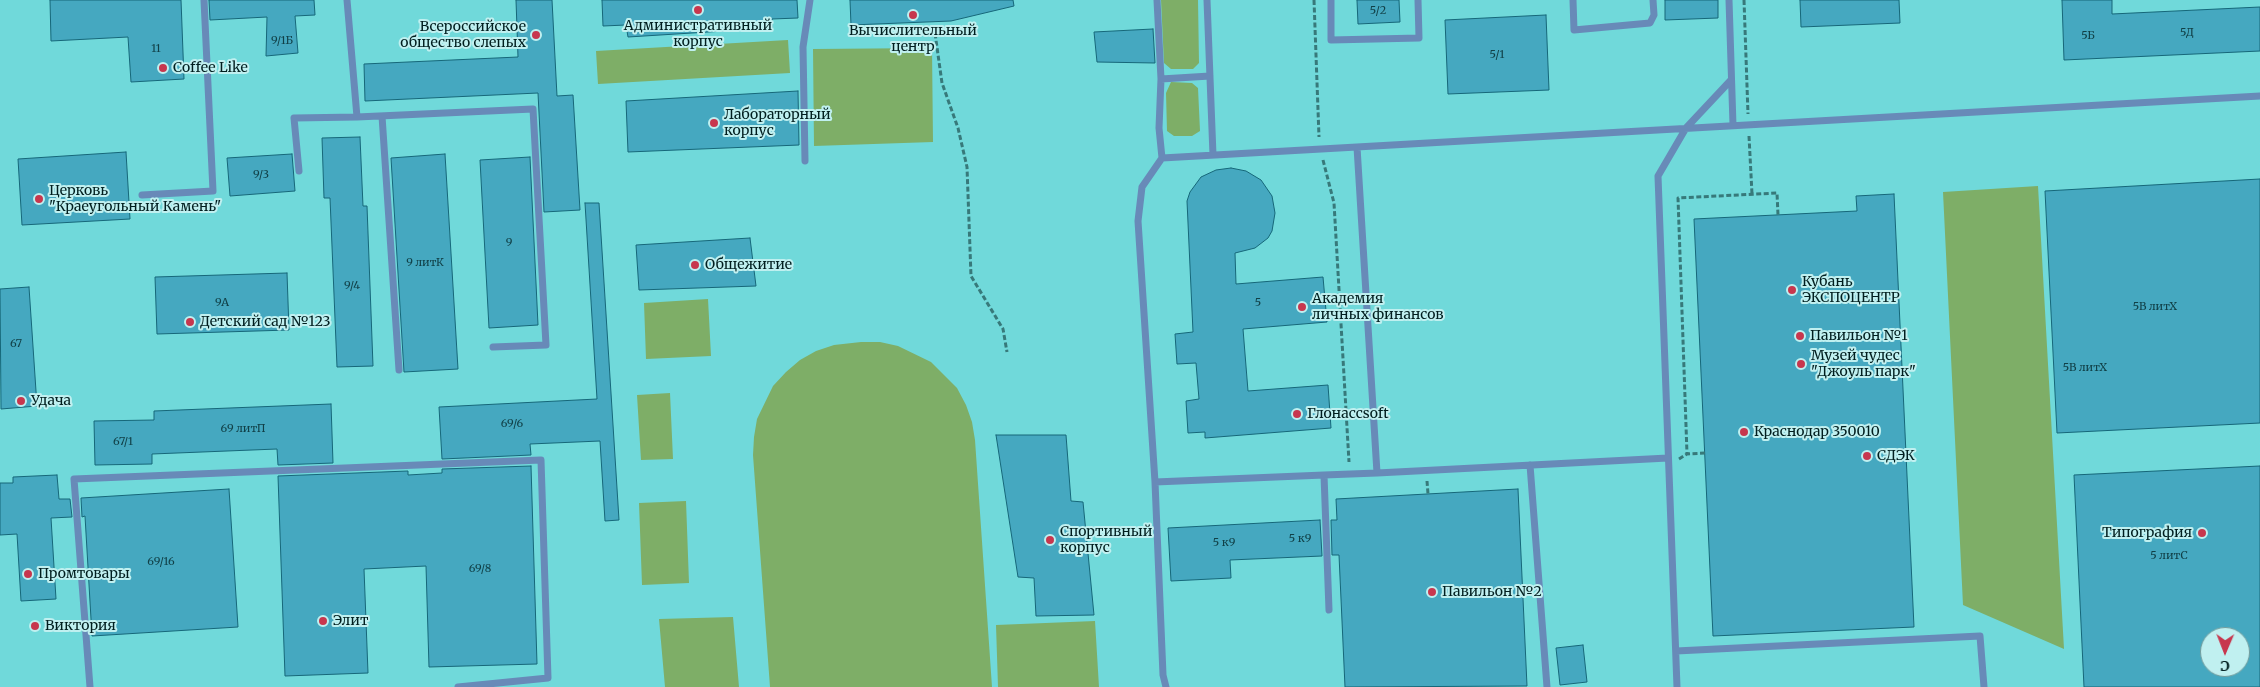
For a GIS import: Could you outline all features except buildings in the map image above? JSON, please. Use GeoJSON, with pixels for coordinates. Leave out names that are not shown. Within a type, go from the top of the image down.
{"type":"FeatureCollection","features":[{"type":"Feature","properties":{"kind":"lane"},"geometry":{"type":"LineString","coordinates":[[142,195],[213,191],[204,0]]}},
{"type":"Feature","properties":{"kind":"lane"},"geometry":{"type":"LineString","coordinates":[[347,0],[357,117]]}},
{"type":"Feature","properties":{"kind":"lane"},"geometry":{"type":"LineString","coordinates":[[805,161],[803,47],[810,0]]}},
{"type":"Feature","properties":{"kind":"lane"},"geometry":{"type":"LineString","coordinates":[[1157,0],[1161,79],[1159,128],[1162,158],[1142,186],[1138,221],[1155,482],[1163,675],[1166,687]]}},
{"type":"Feature","properties":{"kind":"lane"},"geometry":{"type":"LineString","coordinates":[[1207,0],[1213,155]]}},
{"type":"Feature","properties":{"kind":"lane"},"geometry":{"type":"LineString","coordinates":[[1331,0],[1332,40],[1419,38],[1418,0]]}},
{"type":"Feature","properties":{"kind":"lane"},"geometry":{"type":"LineString","coordinates":[[1573,0],[1574,30],[1650,23],[1654,15],[1653,0]]}},
{"type":"Feature","properties":{"kind":"lane"},"geometry":{"type":"LineString","coordinates":[[1729,0],[1733,125]]}},
{"type":"Feature","properties":{"kind":"lane"},"geometry":{"type":"LineString","coordinates":[[1161,79],[1210,76]]}},
{"type":"Feature","properties":{"kind":"lane"},"geometry":{"type":"LineString","coordinates":[[1678,687],[1658,176],[1686,128],[1731,80]]}},
{"type":"Feature","properties":{"kind":"lane"},"geometry":{"type":"LineString","coordinates":[[1162,158],[2260,96]]}},
{"type":"Feature","properties":{"kind":"lane"},"geometry":{"type":"LineString","coordinates":[[299,171],[294,118],[533,109],[546,345],[493,347]]}},
{"type":"Feature","properties":{"kind":"lane"},"geometry":{"type":"LineString","coordinates":[[382,116],[399,370]]}},
{"type":"Feature","properties":{"kind":"lane"},"geometry":{"type":"LineString","coordinates":[[1357,147],[1377,473]]}},
{"type":"Feature","properties":{"kind":"lane"},"geometry":{"type":"LineString","coordinates":[[1155,482],[1668,458]]}},
{"type":"Feature","properties":{"kind":"lane"},"geometry":{"type":"LineString","coordinates":[[90,687],[74,480],[541,460],[548,678],[458,687]]}},
{"type":"Feature","properties":{"kind":"lane"},"geometry":{"type":"LineString","coordinates":[[1530,465],[1547,687]]}},
{"type":"Feature","properties":{"kind":"lane"},"geometry":{"type":"LineString","coordinates":[[1324,475],[1329,610]]}},
{"type":"Feature","properties":{"kind":"lane"},"geometry":{"type":"LineString","coordinates":[[1676,651],[1980,636],[1984,687]]}},
{"type":"Feature","properties":{"kind":"path"},"geometry":{"type":"LineString","coordinates":[[1314,0],[1320,149],[1334,203],[1350,474]]}},
{"type":"Feature","properties":{"kind":"path"},"geometry":{"type":"LineString","coordinates":[[1744,0],[1752,194]]}},
{"type":"Feature","properties":{"kind":"path"},"geometry":{"type":"LineString","coordinates":[[934,26],[942,83],[958,128],[967,167],[971,276],[1003,329],[1007,352]]}},
{"type":"Feature","properties":{"kind":"path"},"geometry":{"type":"LineString","coordinates":[[1687,454],[1678,198],[1777,193],[1778,215]]}},
{"type":"Feature","properties":{"kind":"path"},"geometry":{"type":"LineString","coordinates":[[1668,467],[1687,454],[1705,453]]}},
{"type":"Feature","properties":{"kind":"path"},"geometry":{"type":"LineString","coordinates":[[1418,481],[1437,480]]}},
{"type":"Feature","properties":{"kind":"path"},"geometry":{"type":"LineString","coordinates":[[1427,481],[1428,494]]}},
{"type":"Feature","properties":{"kind":"green space"},"geometry":{"type":"Polygon","coordinates":[[[1161,0],[1198,0],[1199,63],[1193,69],[1171,69],[1164,63],[1161,0]]]}},
{"type":"Feature","properties":{"kind":"green space"},"geometry":{"type":"Polygon","coordinates":[[[788,40],[790,73],[598,84],[596,51],[788,40]]]}},
{"type":"Feature","properties":{"kind":"green space"},"geometry":{"type":"Polygon","coordinates":[[[932,48],[933,142],[814,146],[813,49],[932,48]]]}},
{"type":"Feature","properties":{"kind":"green space"},"geometry":{"type":"Polygon","coordinates":[[[1171,82],[1192,83],[1198,88],[1200,131],[1192,136],[1174,136],[1167,131],[1166,93],[1171,82]]]}},
{"type":"Feature","properties":{"kind":"green space"},"geometry":{"type":"Polygon","coordinates":[[[2038,186],[2064,649],[1963,605],[1943,192],[2038,186]]]}},
{"type":"Feature","properties":{"kind":"green space"},"geometry":{"type":"Polygon","coordinates":[[[708,299],[711,356],[646,359],[644,303],[708,299]]]}},
{"type":"Feature","properties":{"kind":"green space"},"geometry":{"type":"Polygon","coordinates":[[[880,342],[898,346],[931,362],[957,388],[966,405],[972,422],[975,440],[992,687],[770,687],[753,455],[757,419],[773,386],[800,360],[816,351],[834,345],[880,342]]]}},
{"type":"Feature","properties":{"kind":"green space"},"geometry":{"type":"Polygon","coordinates":[[[670,393],[673,459],[641,460],[637,395],[670,393]]]}},
{"type":"Feature","properties":{"kind":"green space"},"geometry":{"type":"Polygon","coordinates":[[[686,501],[689,583],[642,585],[639,503],[686,501]]]}},
{"type":"Feature","properties":{"kind":"green space"},"geometry":{"type":"Polygon","coordinates":[[[733,617],[739,687],[665,687],[659,619],[733,617]]]}},
{"type":"Feature","properties":{"kind":"green space"},"geometry":{"type":"Polygon","coordinates":[[[1095,621],[1099,687],[998,687],[996,625],[1095,621]]]}},
{"type":"Feature","properties":{"kind":"place","name":"Административный корпус"},"geometry":{"type":"Point","coordinates":[698,10]}},
{"type":"Feature","properties":{"kind":"place","name":"Вычислительный центр"},"geometry":{"type":"Point","coordinates":[913,15]}},
{"type":"Feature","properties":{"kind":"place","name":"Всероссийское общество слепых"},"geometry":{"type":"Point","coordinates":[536,35]}},
{"type":"Feature","properties":{"kind":"place","name":"Coffee Like"},"geometry":{"type":"Point","coordinates":[163,68]}},
{"type":"Feature","properties":{"kind":"place","name":"Лабораторный корпус"},"geometry":{"type":"Point","coordinates":[714,123]}},
{"type":"Feature","properties":{"kind":"place","name":"Церковь \"Краеугольный Камень\""},"geometry":{"type":"Point","coordinates":[39,199]}},
{"type":"Feature","properties":{"kind":"place","name":"Общежитие"},"geometry":{"type":"Point","coordinates":[695,265]}},
{"type":"Feature","properties":{"kind":"place","name":"Кубань ЭКСПОЦЕНТР"},"geometry":{"type":"Point","coordinates":[1792,290]}},
{"type":"Feature","properties":{"kind":"place","name":"Академия личных финансов"},"geometry":{"type":"Point","coordinates":[1302,307]}},
{"type":"Feature","properties":{"kind":"place","name":"Детский сад №123"},"geometry":{"type":"Point","coordinates":[190,322]}},
{"type":"Feature","properties":{"kind":"place","name":"Павильон №1"},"geometry":{"type":"Point","coordinates":[1800,336]}},
{"type":"Feature","properties":{"kind":"place","name":"Музей чудес \"Джоуль парк\""},"geometry":{"type":"Point","coordinates":[1801,364]}},
{"type":"Feature","properties":{"kind":"place","name":"Удача"},"geometry":{"type":"Point","coordinates":[21,401]}},
{"type":"Feature","properties":{"kind":"place","name":"Глонассsoft"},"geometry":{"type":"Point","coordinates":[1297,414]}},
{"type":"Feature","properties":{"kind":"place","name":"Краснодар 350010"},"geometry":{"type":"Point","coordinates":[1744,432]}},
{"type":"Feature","properties":{"kind":"place","name":"СДЭК"},"geometry":{"type":"Point","coordinates":[1867,456]}},
{"type":"Feature","properties":{"kind":"place","name":"Типография"},"geometry":{"type":"Point","coordinates":[2202,533]}},
{"type":"Feature","properties":{"kind":"place","name":"Спортивный корпус"},"geometry":{"type":"Point","coordinates":[1050,540]}},
{"type":"Feature","properties":{"kind":"place","name":"Промтовары"},"geometry":{"type":"Point","coordinates":[28,574]}},
{"type":"Feature","properties":{"kind":"place","name":"Павильон №2"},"geometry":{"type":"Point","coordinates":[1432,592]}},
{"type":"Feature","properties":{"kind":"place","name":"Элит"},"geometry":{"type":"Point","coordinates":[323,621]}},
{"type":"Feature","properties":{"kind":"place","name":"Виктория"},"geometry":{"type":"Point","coordinates":[35,626]}}]}
